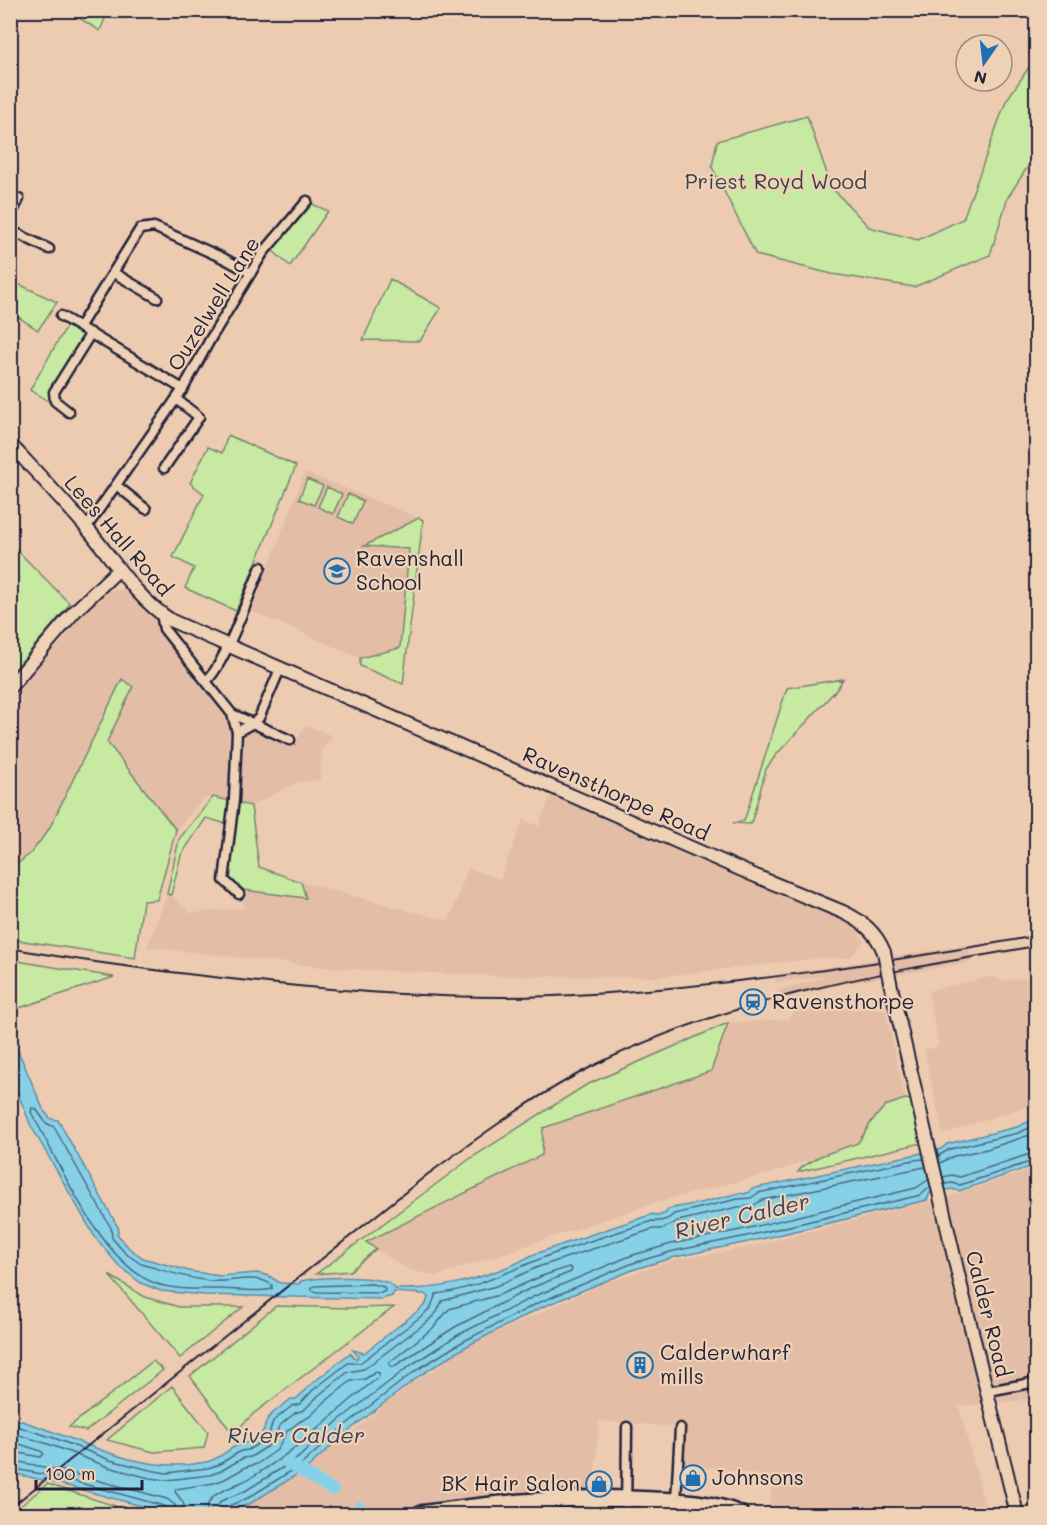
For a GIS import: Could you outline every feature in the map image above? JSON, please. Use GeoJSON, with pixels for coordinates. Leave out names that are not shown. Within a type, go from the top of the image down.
{"type":"FeatureCollection","features":[{"type":"Feature","properties":{"kind":"highway"},"geometry":{"type":"LineString","coordinates":[[420,1515],[511,1503],[593,1498],[705,1503],[733,1513]]}},
{"type":"Feature","properties":{"kind":"street"},"geometry":{"type":"LineString","coordinates":[[10,217],[19,199]]}},
{"type":"Feature","properties":{"kind":"street","name":"Ouzelwell Lane"},"geometry":{"type":"LineString","coordinates":[[87,528],[183,389],[263,253],[307,201]]}},
{"type":"Feature","properties":{"kind":"street"},"geometry":{"type":"LineString","coordinates":[[80,326],[140,229],[153,227],[251,273]]}},
{"type":"Feature","properties":{"kind":"street"},"geometry":{"type":"LineString","coordinates":[[10,230],[49,249]]}},
{"type":"Feature","properties":{"kind":"street"},"geometry":{"type":"LineString","coordinates":[[114,273],[157,298]]}},
{"type":"Feature","properties":{"kind":"street"},"geometry":{"type":"LineString","coordinates":[[61,316],[183,389]]}},
{"type":"Feature","properties":{"kind":"street"},"geometry":{"type":"LineString","coordinates":[[69,412],[55,401],[54,392],[91,333]]}},
{"type":"Feature","properties":{"kind":"street","name":"Ouzelwell Lane"},"geometry":{"type":"LineString","coordinates":[[164,468],[199,417],[176,399]]}},
{"type":"Feature","properties":{"kind":"street","name":"Lees Hall Road"},"geometry":{"type":"LineString","coordinates":[[10,444],[87,528],[136,591],[161,614],[164,629],[232,714],[237,732],[234,800],[224,880],[239,894]]}},
{"type":"Feature","properties":{"kind":"street"},"geometry":{"type":"LineString","coordinates":[[116,485],[146,509]]}},
{"type":"Feature","properties":{"kind":"street"},"geometry":{"type":"LineString","coordinates":[[206,681],[213,676],[261,567]]}},
{"type":"Feature","properties":{"kind":"street"},"geometry":{"type":"LineString","coordinates":[[10,687],[74,612],[120,569]]}},
{"type":"Feature","properties":{"kind":"street","name":"Ravensthorpe Road"},"geometry":{"type":"LineString","coordinates":[[161,614],[227,646],[854,917],[879,940],[884,952],[921,1122]]}},
{"type":"Feature","properties":{"kind":"street"},"geometry":{"type":"LineString","coordinates":[[237,732],[254,723],[258,718],[280,669]]}},
{"type":"Feature","properties":{"kind":"street","name":"Lees Hall Road"},"geometry":{"type":"LineString","coordinates":[[232,714],[290,740]]}},
{"type":"Feature","properties":{"kind":"street","name":"Calder Road"},"geometry":{"type":"LineString","coordinates":[[921,1122],[1017,1515]]}},
{"type":"Feature","properties":{"kind":"street"},"geometry":{"type":"LineString","coordinates":[[988,1391],[1036,1382]]}},
{"type":"Feature","properties":{"kind":"street"},"geometry":{"type":"LineString","coordinates":[[626,1515],[627,1427]]}},
{"type":"Feature","properties":{"kind":"street"},"geometry":{"type":"LineString","coordinates":[[676,1501],[680,1428]]}},
{"type":"Feature","properties":{"kind":"street"},"geometry":{"type":"LineString","coordinates":[[593,1498],[594,1515]]}},
{"type":"Feature","properties":{"kind":"shaded area","name":"Ravenshall School"},"geometry":{"type":"Polygon","coordinates":[[[305,472],[419,518],[365,546],[409,548],[400,648],[360,658],[251,611],[305,472]]]}},
{"type":"Feature","properties":{"kind":"shaded area"},"geometry":{"type":"Polygon","coordinates":[[[106,590],[128,590],[152,613],[232,714],[296,742],[305,725],[333,736],[322,750],[320,780],[298,782],[251,806],[217,797],[204,798],[176,830],[107,742],[132,687],[122,679],[49,829],[31,853],[11,869],[11,695],[74,618],[106,590]]]}},
{"type":"Feature","properties":{"kind":"shaded area"},"geometry":{"type":"Polygon","coordinates":[[[553,788],[843,912],[864,941],[850,958],[821,958],[657,977],[498,976],[331,968],[147,947],[167,894],[191,913],[243,908],[244,890],[306,898],[301,882],[449,921],[468,868],[500,879],[523,820],[539,826],[553,788]]]}},
{"type":"Feature","properties":{"kind":"shaded area"},"geometry":{"type":"Polygon","coordinates":[[[968,945],[972,962],[848,983],[783,998],[778,990],[831,976],[776,982],[775,975],[968,945]]]}},
{"type":"Feature","properties":{"kind":"shaded area"},"geometry":{"type":"Polygon","coordinates":[[[993,976],[1004,981],[1036,976],[1036,1103],[943,1134],[924,1050],[939,1046],[928,991],[993,976]]]}},
{"type":"Feature","properties":{"kind":"shaded area"},"geometry":{"type":"Polygon","coordinates":[[[797,1008],[885,1009],[905,1099],[885,1106],[858,1143],[772,1173],[660,1201],[436,1276],[410,1270],[365,1243],[541,1156],[543,1128],[711,1071],[728,1023],[788,1019],[797,1008]]]}},
{"type":"Feature","properties":{"kind":"shaded area"},"geometry":{"type":"Polygon","coordinates":[[[1036,1168],[1036,1399],[959,1406],[987,1514],[768,1514],[773,1477],[705,1467],[673,1465],[676,1427],[599,1421],[593,1498],[594,1514],[213,1514],[232,1511],[274,1490],[360,1426],[411,1382],[433,1371],[465,1347],[605,1283],[674,1260],[740,1249],[954,1195],[1036,1168]]]}},
{"type":"Feature","properties":{"kind":"green space"},"geometry":{"type":"Polygon","coordinates":[[[68,11],[108,11],[100,31],[68,11]]]}},
{"type":"Feature","properties":{"kind":"green space","name":"Priest Royd Wood"},"geometry":{"type":"Polygon","coordinates":[[[1036,57],[1036,154],[1008,197],[990,255],[914,287],[832,274],[756,255],[712,167],[717,141],[807,116],[832,188],[869,227],[918,240],[963,219],[1006,101],[1014,93],[1014,89],[1036,57]]]}},
{"type":"Feature","properties":{"kind":"green space"},"geometry":{"type":"Polygon","coordinates":[[[310,203],[328,211],[290,266],[272,250],[310,203]]]}},
{"type":"Feature","properties":{"kind":"green space"},"geometry":{"type":"Polygon","coordinates":[[[390,279],[441,308],[420,341],[363,340],[390,279]]]}},
{"type":"Feature","properties":{"kind":"green space"},"geometry":{"type":"Polygon","coordinates":[[[14,282],[57,302],[38,330],[11,312],[11,290],[14,282]]]}},
{"type":"Feature","properties":{"kind":"green space"},"geometry":{"type":"Polygon","coordinates":[[[69,322],[89,334],[53,402],[50,402],[30,390],[69,322]]]}},
{"type":"Feature","properties":{"kind":"green space"},"geometry":{"type":"Polygon","coordinates":[[[228,435],[296,466],[236,611],[185,588],[194,568],[173,557],[204,494],[190,483],[208,447],[222,453],[228,435]]]}},
{"type":"Feature","properties":{"kind":"green space"},"geometry":{"type":"Polygon","coordinates":[[[307,479],[323,486],[314,505],[299,499],[307,479]]]}},
{"type":"Feature","properties":{"kind":"green space"},"geometry":{"type":"Polygon","coordinates":[[[327,487],[342,494],[333,514],[318,507],[327,487]]]}},
{"type":"Feature","properties":{"kind":"green space"},"geometry":{"type":"Polygon","coordinates":[[[348,494],[363,501],[353,524],[338,517],[348,494]]]}},
{"type":"Feature","properties":{"kind":"green space"},"geometry":{"type":"Polygon","coordinates":[[[419,518],[423,520],[403,684],[360,666],[360,658],[400,648],[409,549],[364,546],[419,518]]]}},
{"type":"Feature","properties":{"kind":"green space"},"geometry":{"type":"Polygon","coordinates":[[[11,544],[70,604],[11,674],[11,544]]]}},
{"type":"Feature","properties":{"kind":"green space"},"geometry":{"type":"Polygon","coordinates":[[[122,679],[133,687],[107,742],[176,830],[157,900],[143,901],[135,958],[11,939],[11,869],[31,853],[49,829],[122,679]]]}},
{"type":"Feature","properties":{"kind":"green space"},"geometry":{"type":"Polygon","coordinates":[[[843,679],[837,689],[776,755],[766,769],[751,824],[733,823],[744,821],[787,688],[843,679]]]}},
{"type":"Feature","properties":{"kind":"green space"},"geometry":{"type":"Polygon","coordinates":[[[213,797],[230,801],[227,824],[206,818],[181,855],[171,895],[167,894],[179,839],[213,797]]]}},
{"type":"Feature","properties":{"kind":"green space"},"geometry":{"type":"Polygon","coordinates":[[[238,803],[251,806],[259,867],[301,882],[306,898],[244,890],[229,878],[238,803]]]}},
{"type":"Feature","properties":{"kind":"green space"},"geometry":{"type":"Polygon","coordinates":[[[11,960],[114,977],[16,1009],[11,1000],[11,960]]]}},
{"type":"Feature","properties":{"kind":"green space"},"geometry":{"type":"Polygon","coordinates":[[[728,1023],[711,1071],[543,1128],[542,1155],[366,1242],[376,1249],[350,1271],[316,1274],[471,1158],[586,1085],[728,1023]]]}},
{"type":"Feature","properties":{"kind":"green space"},"geometry":{"type":"Polygon","coordinates":[[[905,1099],[911,1100],[922,1143],[798,1172],[820,1156],[858,1143],[885,1106],[905,1099]]]}},
{"type":"Feature","properties":{"kind":"green space"},"geometry":{"type":"Polygon","coordinates":[[[109,1275],[145,1297],[179,1307],[243,1307],[180,1358],[109,1275]]]}},
{"type":"Feature","properties":{"kind":"green space"},"geometry":{"type":"Polygon","coordinates":[[[276,1306],[394,1307],[253,1414],[233,1434],[190,1376],[276,1306]]]}},
{"type":"Feature","properties":{"kind":"green space"},"geometry":{"type":"Polygon","coordinates":[[[153,1361],[163,1370],[86,1431],[69,1427],[153,1361]]]}},
{"type":"Feature","properties":{"kind":"green space"},"geometry":{"type":"Polygon","coordinates":[[[172,1386],[208,1432],[204,1448],[154,1452],[107,1440],[172,1386]]]}},
{"type":"Feature","properties":{"kind":"green space"},"geometry":{"type":"Polygon","coordinates":[[[47,1484],[137,1513],[72,1514],[59,1511],[22,1510],[18,1514],[11,1514],[47,1484]]]}},
{"type":"Feature","properties":{"kind":"water","name":"River Calder"},"geometry":{"type":"Polygon","coordinates":[[[10,1032],[44,1111],[51,1119],[58,1120],[119,1229],[117,1234],[129,1248],[143,1258],[189,1271],[220,1276],[257,1273],[269,1276],[280,1283],[299,1284],[301,1281],[321,1278],[366,1278],[380,1280],[395,1289],[454,1284],[495,1272],[535,1254],[653,1214],[658,1216],[666,1213],[668,1209],[941,1149],[947,1144],[1017,1127],[1036,1118],[1036,1165],[959,1191],[952,1189],[930,1193],[927,1200],[675,1257],[635,1269],[540,1308],[465,1347],[419,1376],[347,1432],[306,1469],[251,1503],[232,1511],[213,1514],[180,1514],[11,1473],[11,1418],[130,1459],[154,1464],[180,1465],[210,1461],[259,1436],[267,1420],[275,1411],[291,1399],[296,1399],[350,1353],[356,1359],[358,1356],[353,1350],[364,1353],[426,1304],[428,1297],[424,1294],[394,1292],[392,1296],[382,1299],[204,1295],[161,1291],[141,1283],[119,1266],[95,1237],[31,1126],[11,1076],[10,1032]]]}},
{"type":"Feature","properties":{"kind":"waterway"},"geometry":{"type":"LineString","coordinates":[[288,1463],[333,1490]]}},
{"type":"Feature","properties":{"kind":"waterway"},"geometry":{"type":"LineString","coordinates":[[359,1507],[368,1514]]}},
{"type":"Feature","properties":{"kind":"railway"},"geometry":{"type":"LineString","coordinates":[[10,948],[139,968],[303,987],[410,995],[517,997],[614,993],[795,974],[1036,936]]}},
{"type":"Feature","properties":{"kind":"railway"},"geometry":{"type":"LineString","coordinates":[[10,1508],[428,1174],[509,1116],[573,1076],[648,1041],[756,1004],[867,977],[1036,946]]}},
{"type":"Feature","properties":{"kind":"place","name":"Ravenshall School"},"geometry":{"type":"Point","coordinates":[337,571]}},
{"type":"Feature","properties":{"kind":"place","name":"Ravensthorpe"},"geometry":{"type":"Point","coordinates":[753,1002]}},
{"type":"Feature","properties":{"kind":"place","name":"Calderwharf mills"},"geometry":{"type":"Point","coordinates":[640,1365]}},
{"type":"Feature","properties":{"kind":"place","name":"Johnsons"},"geometry":{"type":"Point","coordinates":[693,1478]}},
{"type":"Feature","properties":{"kind":"place","name":"BK Hair Salon"},"geometry":{"type":"Point","coordinates":[599,1484]}}]}
